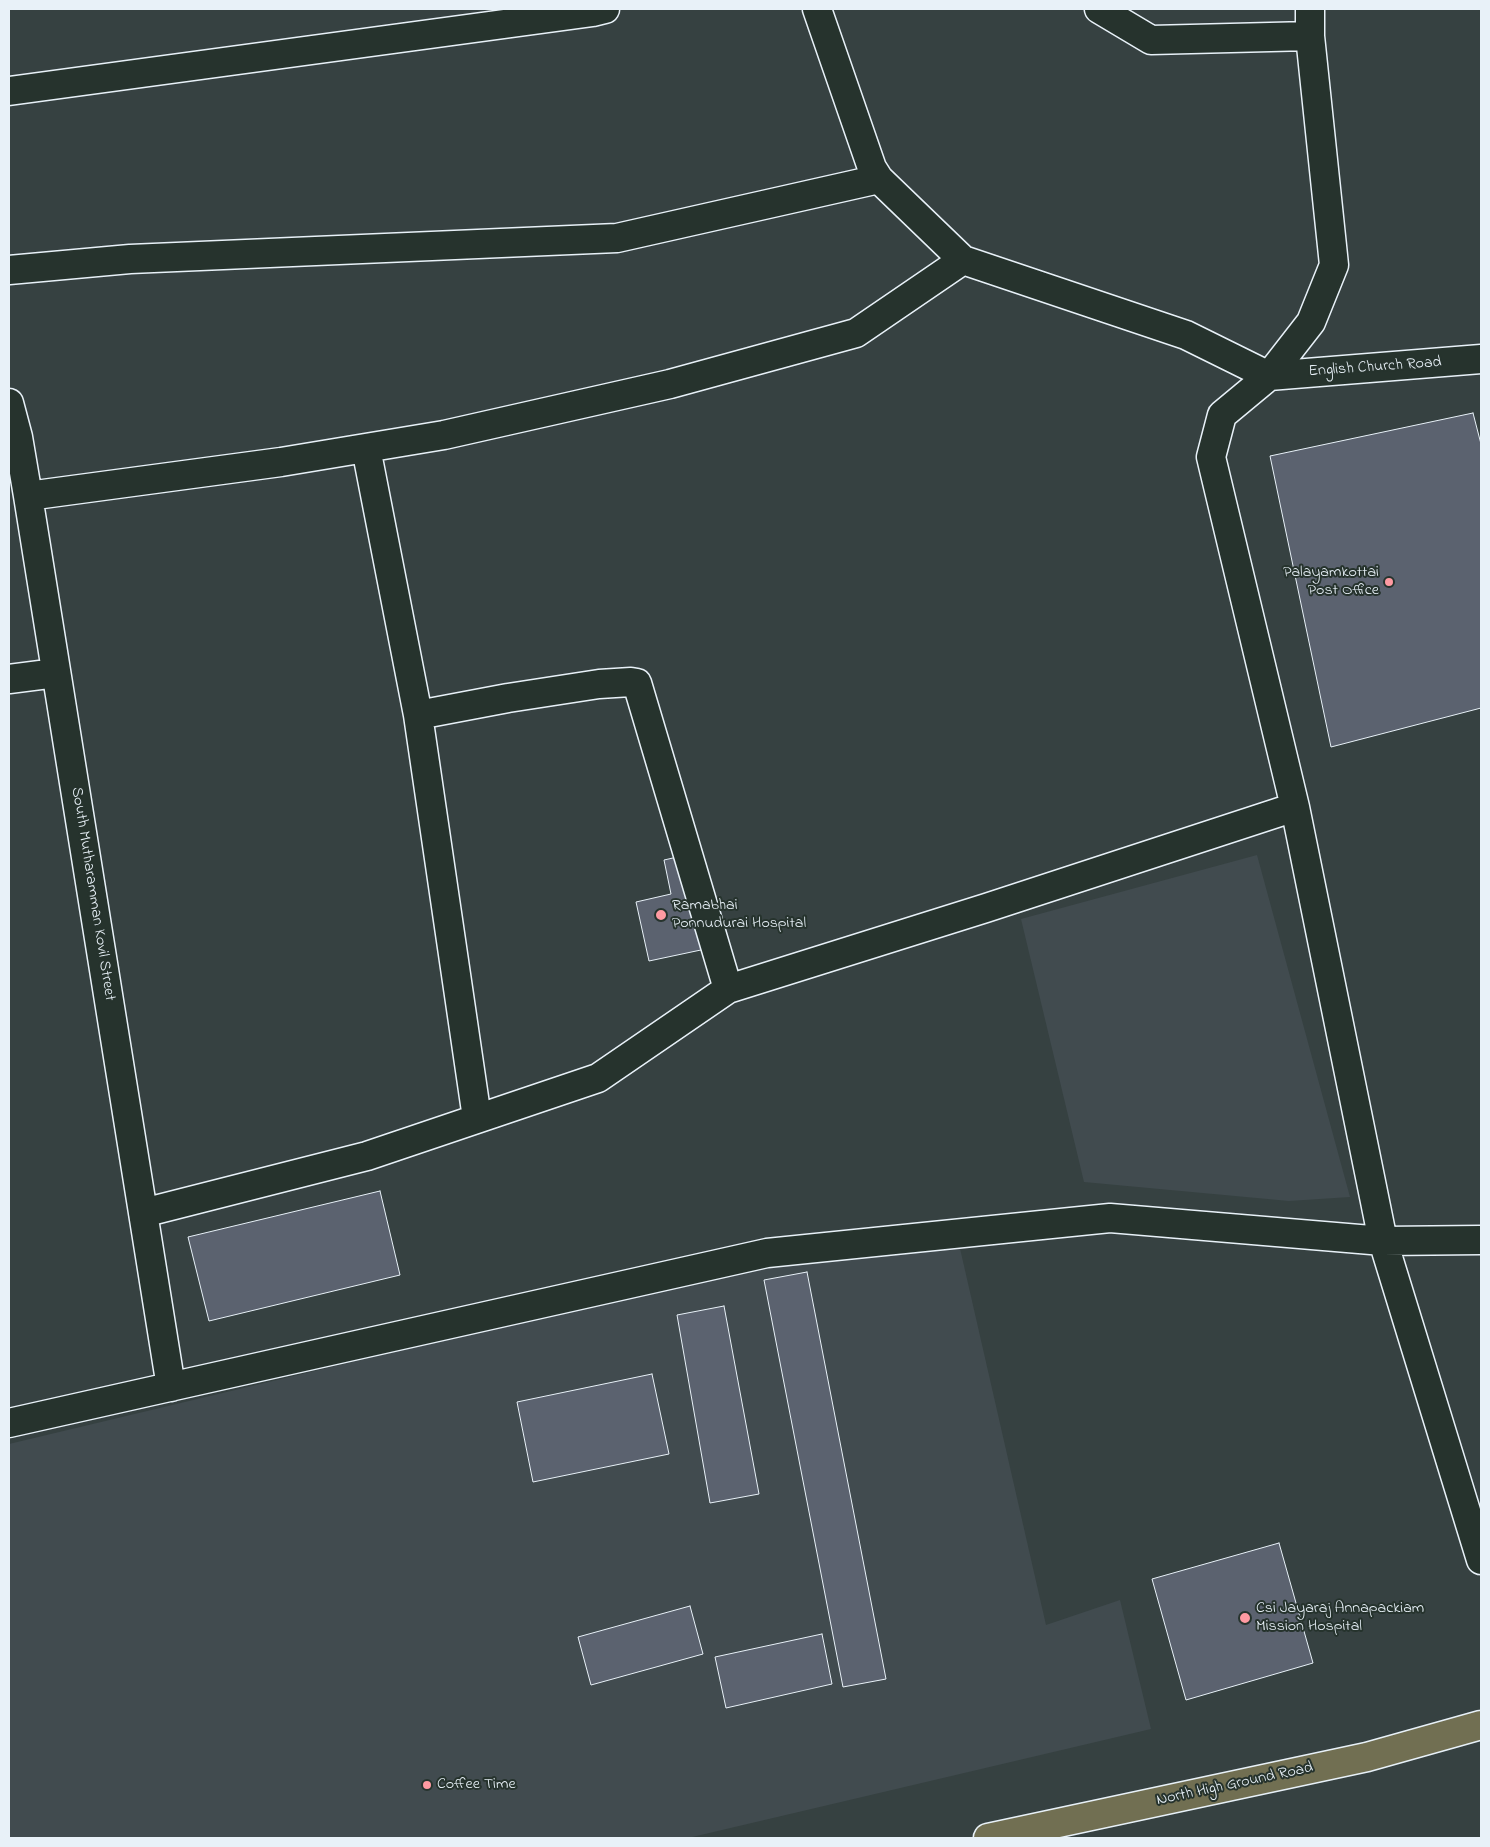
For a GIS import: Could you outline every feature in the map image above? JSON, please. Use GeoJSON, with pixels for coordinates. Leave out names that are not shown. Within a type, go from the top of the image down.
{"type":"FeatureCollection","features":[{"type":"Feature","properties":{"kind":"main road","name":"North High Ground Road"},"geometry":{"type":"LineString","coordinates":[[988,1838],[1367,1757],[1481,1725]]}},
{"type":"Feature","properties":{"kind":"street"},"geometry":{"type":"LineString","coordinates":[[9,91],[605,9]]}},
{"type":"Feature","properties":{"kind":"street"},"geometry":{"type":"LineString","coordinates":[[817,9],[872,168],[879,179],[963,260],[1186,335],[1269,376]]}},
{"type":"Feature","properties":{"kind":"street"},"geometry":{"type":"LineString","coordinates":[[1099,9],[1151,40],[1310,36]]}},
{"type":"Feature","properties":{"kind":"street"},"geometry":{"type":"LineString","coordinates":[[1310,9],[1310,36],[1334,265],[1311,322],[1269,376],[1222,415],[1211,457],[1295,807],[1383,1241],[1481,1560]]}},
{"type":"Feature","properties":{"kind":"street"},"geometry":{"type":"LineString","coordinates":[[9,270],[130,259],[617,238],[879,179]]}},
{"type":"Feature","properties":{"kind":"street"},"geometry":{"type":"LineString","coordinates":[[28,496],[281,462],[444,435],[670,384],[856,333],[963,260]]}},
{"type":"Feature","properties":{"kind":"street","name":"English Church Road"},"geometry":{"type":"LineString","coordinates":[[1269,376],[1481,359]]}},
{"type":"Feature","properties":{"kind":"street","name":"South Mutharamman Kovil Street"},"geometry":{"type":"LineString","coordinates":[[9,403],[18,437],[28,496],[171,1387]]}},
{"type":"Feature","properties":{"kind":"street"},"geometry":{"type":"LineString","coordinates":[[366,448],[418,715],[477,1118]]}},
{"type":"Feature","properties":{"kind":"street"},"geometry":{"type":"LineString","coordinates":[[9,679],[56,673]]}},
{"type":"Feature","properties":{"kind":"street"},"geometry":{"type":"LineString","coordinates":[[418,715],[508,698],[599,684],[637,683],[728,989]]}},
{"type":"Feature","properties":{"kind":"street"},"geometry":{"type":"LineString","coordinates":[[143,1212],[367,1156],[598,1078],[728,989],[986,908],[1295,807]]}},
{"type":"Feature","properties":{"kind":"street"},"geometry":{"type":"LineString","coordinates":[[9,1423],[767,1253],[1110,1218],[1383,1241],[1481,1240]]}},
{"type":"Feature","properties":{"kind":"shaded area"},"geometry":{"type":"Polygon","coordinates":[[[1257,855],[1350,1197],[1289,1201],[1084,1182],[1021,919],[1257,855]]]}},
{"type":"Feature","properties":{"kind":"shaded area"},"geometry":{"type":"Polygon","coordinates":[[[959,1244],[1046,1625],[1120,1600],[1151,1729],[688,1838],[9,1838],[9,1444],[746,1268],[959,1244]]]}},
{"type":"Feature","properties":{"kind":"building","name":"Palayamkottai Post Office"},"geometry":{"type":"Polygon","coordinates":[[[1473,413],[1481,444],[1481,708],[1331,747],[1270,456],[1473,413]]]}},
{"type":"Feature","properties":{"kind":"building"},"geometry":{"type":"Polygon","coordinates":[[[695,853],[715,947],[649,961],[636,902],[671,894],[664,860],[695,853]]]}},
{"type":"Feature","properties":{"kind":"building"},"geometry":{"type":"Polygon","coordinates":[[[380,1191],[400,1275],[209,1321],[188,1237],[380,1191]]]}},
{"type":"Feature","properties":{"kind":"building"},"geometry":{"type":"Polygon","coordinates":[[[807,1272],[886,1679],[843,1687],[764,1280],[807,1272]]]}},
{"type":"Feature","properties":{"kind":"building"},"geometry":{"type":"Polygon","coordinates":[[[724,1306],[759,1494],[710,1503],[677,1315],[724,1306]]]}},
{"type":"Feature","properties":{"kind":"building"},"geometry":{"type":"Polygon","coordinates":[[[652,1374],[669,1454],[533,1482],[517,1402],[652,1374]]]}},
{"type":"Feature","properties":{"kind":"building"},"geometry":{"type":"Polygon","coordinates":[[[1279,1543],[1313,1663],[1186,1700],[1152,1579],[1279,1543]]]}},
{"type":"Feature","properties":{"kind":"building"},"geometry":{"type":"Polygon","coordinates":[[[690,1606],[703,1654],[591,1685],[578,1637],[690,1606]]]}},
{"type":"Feature","properties":{"kind":"building"},"geometry":{"type":"Polygon","coordinates":[[[822,1634],[832,1684],[726,1708],[715,1657],[822,1634]]]}},
{"type":"Feature","properties":{"kind":"place","name":"Palayamkottai Post Office"},"geometry":{"type":"Point","coordinates":[1389,582]}},
{"type":"Feature","properties":{"kind":"place","name":"Ramabhai Ponnudurai Hospital"},"geometry":{"type":"Point","coordinates":[661,915]}},
{"type":"Feature","properties":{"kind":"place","name":"Csi Jayaraj Annapackiam Mission Hospital"},"geometry":{"type":"Point","coordinates":[1245,1618]}},
{"type":"Feature","properties":{"kind":"place","name":"Coffee Time"},"geometry":{"type":"Point","coordinates":[427,1785]}}]}
